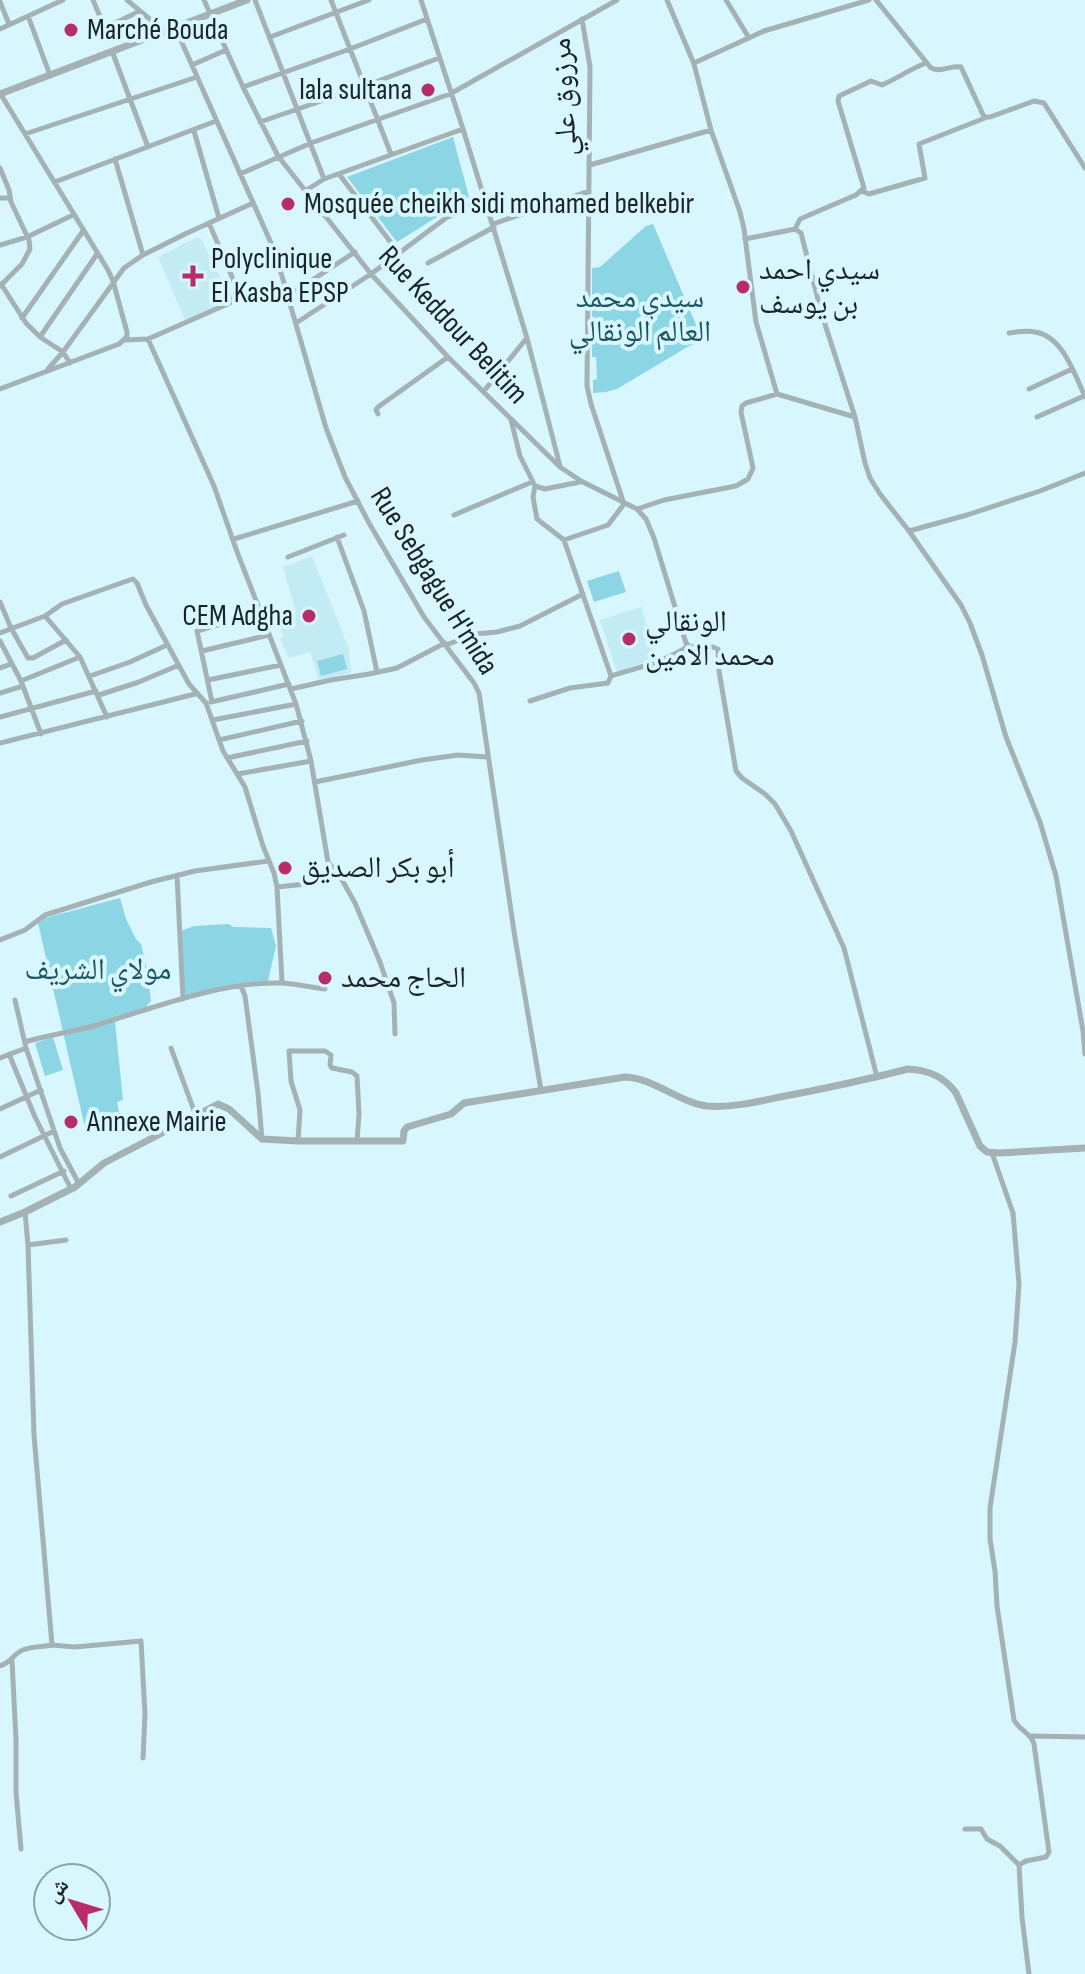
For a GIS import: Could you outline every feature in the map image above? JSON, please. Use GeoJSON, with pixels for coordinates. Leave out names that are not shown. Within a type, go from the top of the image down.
{"type":"FeatureCollection","features":[{"type":"Feature","properties":{"kind":"street"},"geometry":{"type":"LineString","coordinates":[[0,29],[63,0]]}},
{"type":"Feature","properties":{"kind":"street"},"geometry":{"type":"LineString","coordinates":[[93,0],[106,26],[140,11]]}},
{"type":"Feature","properties":{"kind":"street"},"geometry":{"type":"LineString","coordinates":[[127,0],[164,31]]}},
{"type":"Feature","properties":{"kind":"street","name":"Rue Keddour Belitim"},"geometry":{"type":"LineString","coordinates":[[204,0],[278,156],[371,274],[448,357],[560,467],[637,509]]}},
{"type":"Feature","properties":{"kind":"street"},"geometry":{"type":"LineString","coordinates":[[0,389],[119,344],[127,337],[127,329],[113,281],[0,93],[247,0]]}},
{"type":"Feature","properties":{"kind":"street"},"geometry":{"type":"LineString","coordinates":[[255,0],[324,179]]}},
{"type":"Feature","properties":{"kind":"street"},"geometry":{"type":"LineString","coordinates":[[331,0],[391,154]]}},
{"type":"Feature","properties":{"kind":"street"},"geometry":{"type":"LineString","coordinates":[[270,37],[369,0]]}},
{"type":"Feature","properties":{"kind":"street"},"geometry":{"type":"LineString","coordinates":[[421,0],[527,338],[560,467]]}},
{"type":"Feature","properties":{"kind":"street"},"geometry":{"type":"LineString","coordinates":[[240,174],[311,143],[450,94],[617,0]]}},
{"type":"Feature","properties":{"kind":"street"},"geometry":{"type":"LineString","coordinates":[[667,0],[694,64],[711,130],[740,212],[756,322],[777,394]]}},
{"type":"Feature","properties":{"kind":"street"},"geometry":{"type":"LineString","coordinates":[[726,0],[749,38]]}},
{"type":"Feature","properties":{"kind":"street"},"geometry":{"type":"LineString","coordinates":[[694,64],[778,26],[869,0]]}},
{"type":"Feature","properties":{"kind":"street"},"geometry":{"type":"LineString","coordinates":[[876,0],[931,68],[937,71],[960,67],[985,118]]}},
{"type":"Feature","properties":{"kind":"street"},"geometry":{"type":"LineString","coordinates":[[0,2],[9,24]]}},
{"type":"Feature","properties":{"kind":"street"},"geometry":{"type":"LineString","coordinates":[[28,15],[50,75]]}},
{"type":"Feature","properties":{"kind":"street"},"geometry":{"type":"LineString","coordinates":[[243,87],[427,19]]}},
{"type":"Feature","properties":{"kind":"street","name":"مرزوق علي"},"geometry":{"type":"LineString","coordinates":[[582,19],[590,67],[588,394],[624,504]]}},
{"type":"Feature","properties":{"kind":"street","name":"Rue Sebgague H'mida"},"geometry":{"type":"LineString","coordinates":[[175,27],[275,252],[336,457],[411,597],[477,688],[541,1090]]}},
{"type":"Feature","properties":{"kind":"street"},"geometry":{"type":"LineString","coordinates":[[192,65],[226,50]]}},
{"type":"Feature","properties":{"kind":"street"},"geometry":{"type":"LineString","coordinates":[[112,51],[148,147]]}},
{"type":"Feature","properties":{"kind":"street"},"geometry":{"type":"LineString","coordinates":[[260,122],[439,58]]}},
{"type":"Feature","properties":{"kind":"street"},"geometry":{"type":"LineString","coordinates":[[862,191],[864,184],[838,97],[871,81],[883,85],[905,71],[926,63]]}},
{"type":"Feature","properties":{"kind":"street"},"geometry":{"type":"LineString","coordinates":[[25,134],[197,77]]}},
{"type":"Feature","properties":{"kind":"street"},"geometry":{"type":"LineString","coordinates":[[795,229],[801,218],[862,191],[869,194],[925,178],[918,146],[920,143],[1034,101],[1042,101],[1085,168]]}},
{"type":"Feature","properties":{"kind":"street"},"geometry":{"type":"LineString","coordinates":[[55,182],[216,121]]}},
{"type":"Feature","properties":{"kind":"street"},"geometry":{"type":"LineString","coordinates":[[305,191],[324,179],[463,129]]}},
{"type":"Feature","properties":{"kind":"street"},"geometry":{"type":"LineString","coordinates":[[193,130],[219,218]]}},
{"type":"Feature","properties":{"kind":"street"},"geometry":{"type":"LineString","coordinates":[[590,165],[711,130]]}},
{"type":"Feature","properties":{"kind":"street"},"geometry":{"type":"LineString","coordinates":[[115,159],[143,255]]}},
{"type":"Feature","properties":{"kind":"street"},"geometry":{"type":"LineString","coordinates":[[0,168],[30,244],[29,254],[22,264],[0,285],[22,318],[40,337],[63,352],[70,363]]}},
{"type":"Feature","properties":{"kind":"street"},"geometry":{"type":"LineString","coordinates":[[339,174],[398,252]]}},
{"type":"Feature","properties":{"kind":"street"},"geometry":{"type":"LineString","coordinates":[[428,263],[493,226],[589,191]]}},
{"type":"Feature","properties":{"kind":"street"},"geometry":{"type":"LineString","coordinates":[[0,198],[10,198]]}},
{"type":"Feature","properties":{"kind":"street"},"geometry":{"type":"LineString","coordinates":[[296,323],[371,274],[446,218],[485,198]]}},
{"type":"Feature","properties":{"kind":"street"},"geometry":{"type":"LineString","coordinates":[[43,373],[63,352],[124,268],[143,255],[253,203]]}},
{"type":"Feature","properties":{"kind":"street"},"geometry":{"type":"LineString","coordinates":[[0,245],[27,237],[73,215]]}},
{"type":"Feature","properties":{"kind":"street"},"geometry":{"type":"LineString","coordinates":[[124,340],[148,339],[230,303],[236,294],[235,284],[209,223]]}},
{"type":"Feature","properties":{"kind":"street"},"geometry":{"type":"LineString","coordinates":[[745,239],[795,229]]}},
{"type":"Feature","properties":{"kind":"street"},"geometry":{"type":"LineString","coordinates":[[795,229],[802,235],[870,478],[961,605],[982,655],[1006,737],[1040,822],[1056,876],[1084,1031],[1085,1054]]}},
{"type":"Feature","properties":{"kind":"street"},"geometry":{"type":"LineString","coordinates":[[22,318],[83,231]]}},
{"type":"Feature","properties":{"kind":"street"},"geometry":{"type":"LineString","coordinates":[[288,296],[355,252]]}},
{"type":"Feature","properties":{"kind":"street"},"geometry":{"type":"LineString","coordinates":[[40,337],[97,254]]}},
{"type":"Feature","properties":{"kind":"street"},"geometry":{"type":"LineString","coordinates":[[1009,333],[1032,331],[1044,335],[1060,348],[1085,397],[1037,417]]}},
{"type":"Feature","properties":{"kind":"street"},"geometry":{"type":"LineString","coordinates":[[484,391],[527,338]]}},
{"type":"Feature","properties":{"kind":"street"},"geometry":{"type":"LineString","coordinates":[[148,339],[214,486],[290,686],[307,741],[328,862],[355,903],[385,975],[394,1003],[395,1034]]}},
{"type":"Feature","properties":{"kind":"street"},"geometry":{"type":"LineString","coordinates":[[378,414],[378,407],[448,357]]}},
{"type":"Feature","properties":{"kind":"street"},"geometry":{"type":"LineString","coordinates":[[1029,389],[1072,369]]}},
{"type":"Feature","properties":{"kind":"street"},"geometry":{"type":"LineString","coordinates":[[688,646],[654,538],[646,519],[637,509],[664,500],[736,486],[748,479],[753,468],[741,412],[746,403],[777,394],[855,417]]}},
{"type":"Feature","properties":{"kind":"street"},"geometry":{"type":"LineString","coordinates":[[511,419],[520,456],[533,484],[537,519],[564,540],[611,676],[605,684],[570,688],[530,701]]}},
{"type":"Feature","properties":{"kind":"street"},"geometry":{"type":"LineString","coordinates":[[909,531],[996,506],[1085,473]]}},
{"type":"Feature","properties":{"kind":"street"},"geometry":{"type":"LineString","coordinates":[[454,515],[533,484],[545,489],[581,481]]}},
{"type":"Feature","properties":{"kind":"street"},"geometry":{"type":"LineString","coordinates":[[234,539],[358,501]]}},
{"type":"Feature","properties":{"kind":"street"},"geometry":{"type":"LineString","coordinates":[[564,540],[608,525],[624,504]]}},
{"type":"Feature","properties":{"kind":"street"},"geometry":{"type":"LineString","coordinates":[[288,557],[341,536],[364,611],[377,672]]}},
{"type":"Feature","properties":{"kind":"street"},"geometry":{"type":"LineString","coordinates":[[0,633],[45,616],[62,604],[133,579],[189,684],[209,702],[377,672],[407,663],[475,634],[520,626],[583,594]]}},
{"type":"Feature","properties":{"kind":"street"},"geometry":{"type":"LineString","coordinates":[[0,602],[28,658],[66,640]]}},
{"type":"Feature","properties":{"kind":"street"},"geometry":{"type":"LineString","coordinates":[[261,612],[197,631],[219,740],[245,787],[274,873],[282,983]]}},
{"type":"Feature","properties":{"kind":"street"},"geometry":{"type":"LineString","coordinates":[[45,616],[80,657],[107,717]]}},
{"type":"Feature","properties":{"kind":"street"},"geometry":{"type":"LineString","coordinates":[[202,651],[269,635]]}},
{"type":"Feature","properties":{"kind":"street"},"geometry":{"type":"LineString","coordinates":[[0,641],[22,683],[41,734]]}},
{"type":"Feature","properties":{"kind":"street"},"geometry":{"type":"LineString","coordinates":[[90,676],[167,645]]}},
{"type":"Feature","properties":{"kind":"street"},"geometry":{"type":"LineString","coordinates":[[611,676],[662,660],[688,646],[718,649],[736,771],[775,804],[791,831],[844,948],[877,1077]]}},
{"type":"Feature","properties":{"kind":"street"},"geometry":{"type":"LineString","coordinates":[[0,693],[80,657]]}},
{"type":"Feature","properties":{"kind":"street"},"geometry":{"type":"LineString","coordinates":[[0,668],[11,664]]}},
{"type":"Feature","properties":{"kind":"street"},"geometry":{"type":"LineString","coordinates":[[0,717],[130,686],[179,665]]}},
{"type":"Feature","properties":{"kind":"street"},"geometry":{"type":"LineString","coordinates":[[208,680],[281,665]]}},
{"type":"Feature","properties":{"kind":"street"},"geometry":{"type":"LineString","coordinates":[[0,743],[196,693]]}},
{"type":"Feature","properties":{"kind":"street"},"geometry":{"type":"LineString","coordinates":[[213,720],[296,704]]}},
{"type":"Feature","properties":{"kind":"street"},"geometry":{"type":"LineString","coordinates":[[219,740],[302,721]]}},
{"type":"Feature","properties":{"kind":"street"},"geometry":{"type":"LineString","coordinates":[[227,758],[307,741]]}},
{"type":"Feature","properties":{"kind":"street"},"geometry":{"type":"LineString","coordinates":[[315,782],[422,760],[458,755],[487,757]]}},
{"type":"Feature","properties":{"kind":"street"},"geometry":{"type":"LineString","coordinates":[[238,774],[311,761]]}},
{"type":"Feature","properties":{"kind":"street"},"geometry":{"type":"LineString","coordinates":[[0,940],[21,932],[45,915],[177,875],[268,861]]}},
{"type":"Feature","properties":{"kind":"street"},"geometry":{"type":"LineString","coordinates":[[277,887],[316,883],[338,873]]}},
{"type":"Feature","properties":{"kind":"street"},"geometry":{"type":"LineString","coordinates":[[177,875],[183,999]]}},
{"type":"Feature","properties":{"kind":"street"},"geometry":{"type":"LineString","coordinates":[[0,1058],[26,1045],[160,1004],[241,986],[282,983],[325,989]]}},
{"type":"Feature","properties":{"kind":"street"},"geometry":{"type":"LineString","coordinates":[[241,986],[245,996],[262,1139]]}},
{"type":"Feature","properties":{"kind":"street"},"geometry":{"type":"LineString","coordinates":[[15,1000],[54,1131],[64,1158],[79,1184]]}},
{"type":"Feature","properties":{"kind":"street"},"geometry":{"type":"LineString","coordinates":[[171,1048],[196,1116]]}},
{"type":"Feature","properties":{"kind":"street"},"geometry":{"type":"LineString","coordinates":[[298,1141],[300,1110],[291,1081],[289,1051],[325,1051],[331,1055],[332,1068],[357,1076],[357,1141]]}},
{"type":"Feature","properties":{"kind":"street"},"geometry":{"type":"LineString","coordinates":[[9,1054],[44,1137],[71,1189]]}},
{"type":"Feature","properties":{"kind":"street"},"geometry":{"type":"LineString","coordinates":[[0,1222],[71,1189],[104,1163],[221,1104],[262,1139],[403,1141],[407,1127],[451,1114],[464,1103],[625,1077],[634,1077],[696,1104],[731,1106],[847,1085],[908,1069],[941,1078],[956,1093],[984,1150],[992,1153],[1085,1148]]}},
{"type":"Feature","properties":{"kind":"street"},"geometry":{"type":"LineString","coordinates":[[0,1109],[41,1090]]}},
{"type":"Feature","properties":{"kind":"street"},"geometry":{"type":"LineString","coordinates":[[0,1157],[54,1131]]}},
{"type":"Feature","properties":{"kind":"street"},"geometry":{"type":"LineString","coordinates":[[992,1153],[1013,1213],[1019,1300],[990,1496],[990,1539],[1014,1720],[1034,1744],[1049,1852],[1044,1858],[1019,1865]]}},
{"type":"Feature","properties":{"kind":"street"},"geometry":{"type":"LineString","coordinates":[[11,1196],[64,1171]]}},
{"type":"Feature","properties":{"kind":"street"},"geometry":{"type":"LineString","coordinates":[[25,1212],[34,1435],[52,1645]]}},
{"type":"Feature","properties":{"kind":"street"},"geometry":{"type":"LineString","coordinates":[[28,1245],[66,1240]]}},
{"type":"Feature","properties":{"kind":"street"},"geometry":{"type":"LineString","coordinates":[[0,1666],[25,1649],[141,1641],[145,1714],[143,1758]]}},
{"type":"Feature","properties":{"kind":"street"},"geometry":{"type":"LineString","coordinates":[[12,1660],[21,1849]]}},
{"type":"Feature","properties":{"kind":"street"},"geometry":{"type":"LineString","coordinates":[[1030,1736],[1085,1737]]}},
{"type":"Feature","properties":{"kind":"street"},"geometry":{"type":"LineString","coordinates":[[965,1829],[981,1829],[987,1839],[1000,1846],[1019,1865],[1029,1974]]}},
{"type":"Feature","properties":{"kind":"shaded area","name":"Polyclinique El Kasba EPSP"},"geometry":{"type":"Polygon","coordinates":[[[197,237],[201,239],[230,296],[227,303],[185,320],[158,257],[197,237]]]}},
{"type":"Feature","properties":{"kind":"shaded area","name":"CEM Adgha"},"geometry":{"type":"Polygon","coordinates":[[[312,556],[349,649],[351,673],[319,680],[310,652],[289,658],[280,639],[284,637],[280,627],[272,627],[269,620],[296,612],[283,567],[312,556]]]}},
{"type":"Feature","properties":{"kind":"shaded area","name":"الونقالي محمد الامين"},"geometry":{"type":"Polygon","coordinates":[[[641,607],[657,658],[617,672],[600,620],[641,607]]]}},
{"type":"Feature","properties":{"kind":"green space"},"geometry":{"type":"Polygon","coordinates":[[[453,137],[469,197],[397,242],[347,177],[453,137]]]}},
{"type":"Feature","properties":{"kind":"green space","name":"سيدي محمد العالم الونقالي"},"geometry":{"type":"Polygon","coordinates":[[[653,224],[701,336],[699,342],[617,389],[593,393],[593,380],[597,379],[596,357],[592,357],[592,268],[600,267],[646,226],[653,224]]]}},
{"type":"Feature","properties":{"kind":"green space"},"geometry":{"type":"Polygon","coordinates":[[[619,571],[626,592],[594,602],[587,581],[619,571]]]}},
{"type":"Feature","properties":{"kind":"green space"},"geometry":{"type":"Polygon","coordinates":[[[343,654],[347,669],[321,676],[317,661],[343,654]]]}},
{"type":"Feature","properties":{"kind":"green space","name":"مولاي الشريف"},"geometry":{"type":"Polygon","coordinates":[[[120,898],[126,919],[141,944],[151,1001],[144,1009],[115,1022],[123,1100],[117,1102],[120,1116],[86,1132],[38,923],[45,918],[120,898]]]}},
{"type":"Feature","properties":{"kind":"green space"},"geometry":{"type":"Polygon","coordinates":[[[229,924],[233,927],[271,928],[276,946],[268,981],[248,982],[195,996],[186,995],[183,930],[194,926],[229,924]]]}},
{"type":"Feature","properties":{"kind":"green space"},"geometry":{"type":"Polygon","coordinates":[[[53,1037],[63,1070],[45,1076],[35,1043],[53,1037]]]}},
{"type":"Feature","properties":{"kind":"place","name":"Marché Bouda"},"geometry":{"type":"Point","coordinates":[71,30]}},
{"type":"Feature","properties":{"kind":"place","name":"lala sultana"},"geometry":{"type":"Point","coordinates":[428,90]}},
{"type":"Feature","properties":{"kind":"place","name":"Mosquée cheikh sidi mohamed belkebir"},"geometry":{"type":"Point","coordinates":[288,204]}},
{"type":"Feature","properties":{"kind":"place","name":"Polyclinique El Kasba EPSP"},"geometry":{"type":"Point","coordinates":[193,276]}},
{"type":"Feature","properties":{"kind":"place","name":"سيدي احمد بن يوسف"},"geometry":{"type":"Point","coordinates":[743,287]}},
{"type":"Feature","properties":{"kind":"place","name":"CEM Adgha"},"geometry":{"type":"Point","coordinates":[309,616]}},
{"type":"Feature","properties":{"kind":"place","name":"الونقالي محمد الامين"},"geometry":{"type":"Point","coordinates":[629,639]}},
{"type":"Feature","properties":{"kind":"place","name":"أبو بكر الصديق"},"geometry":{"type":"Point","coordinates":[285,868]}},
{"type":"Feature","properties":{"kind":"place","name":"الحاج محمد"},"geometry":{"type":"Point","coordinates":[325,978]}},
{"type":"Feature","properties":{"kind":"place","name":"Annexe Mairie"},"geometry":{"type":"Point","coordinates":[71,1122]}}]}
